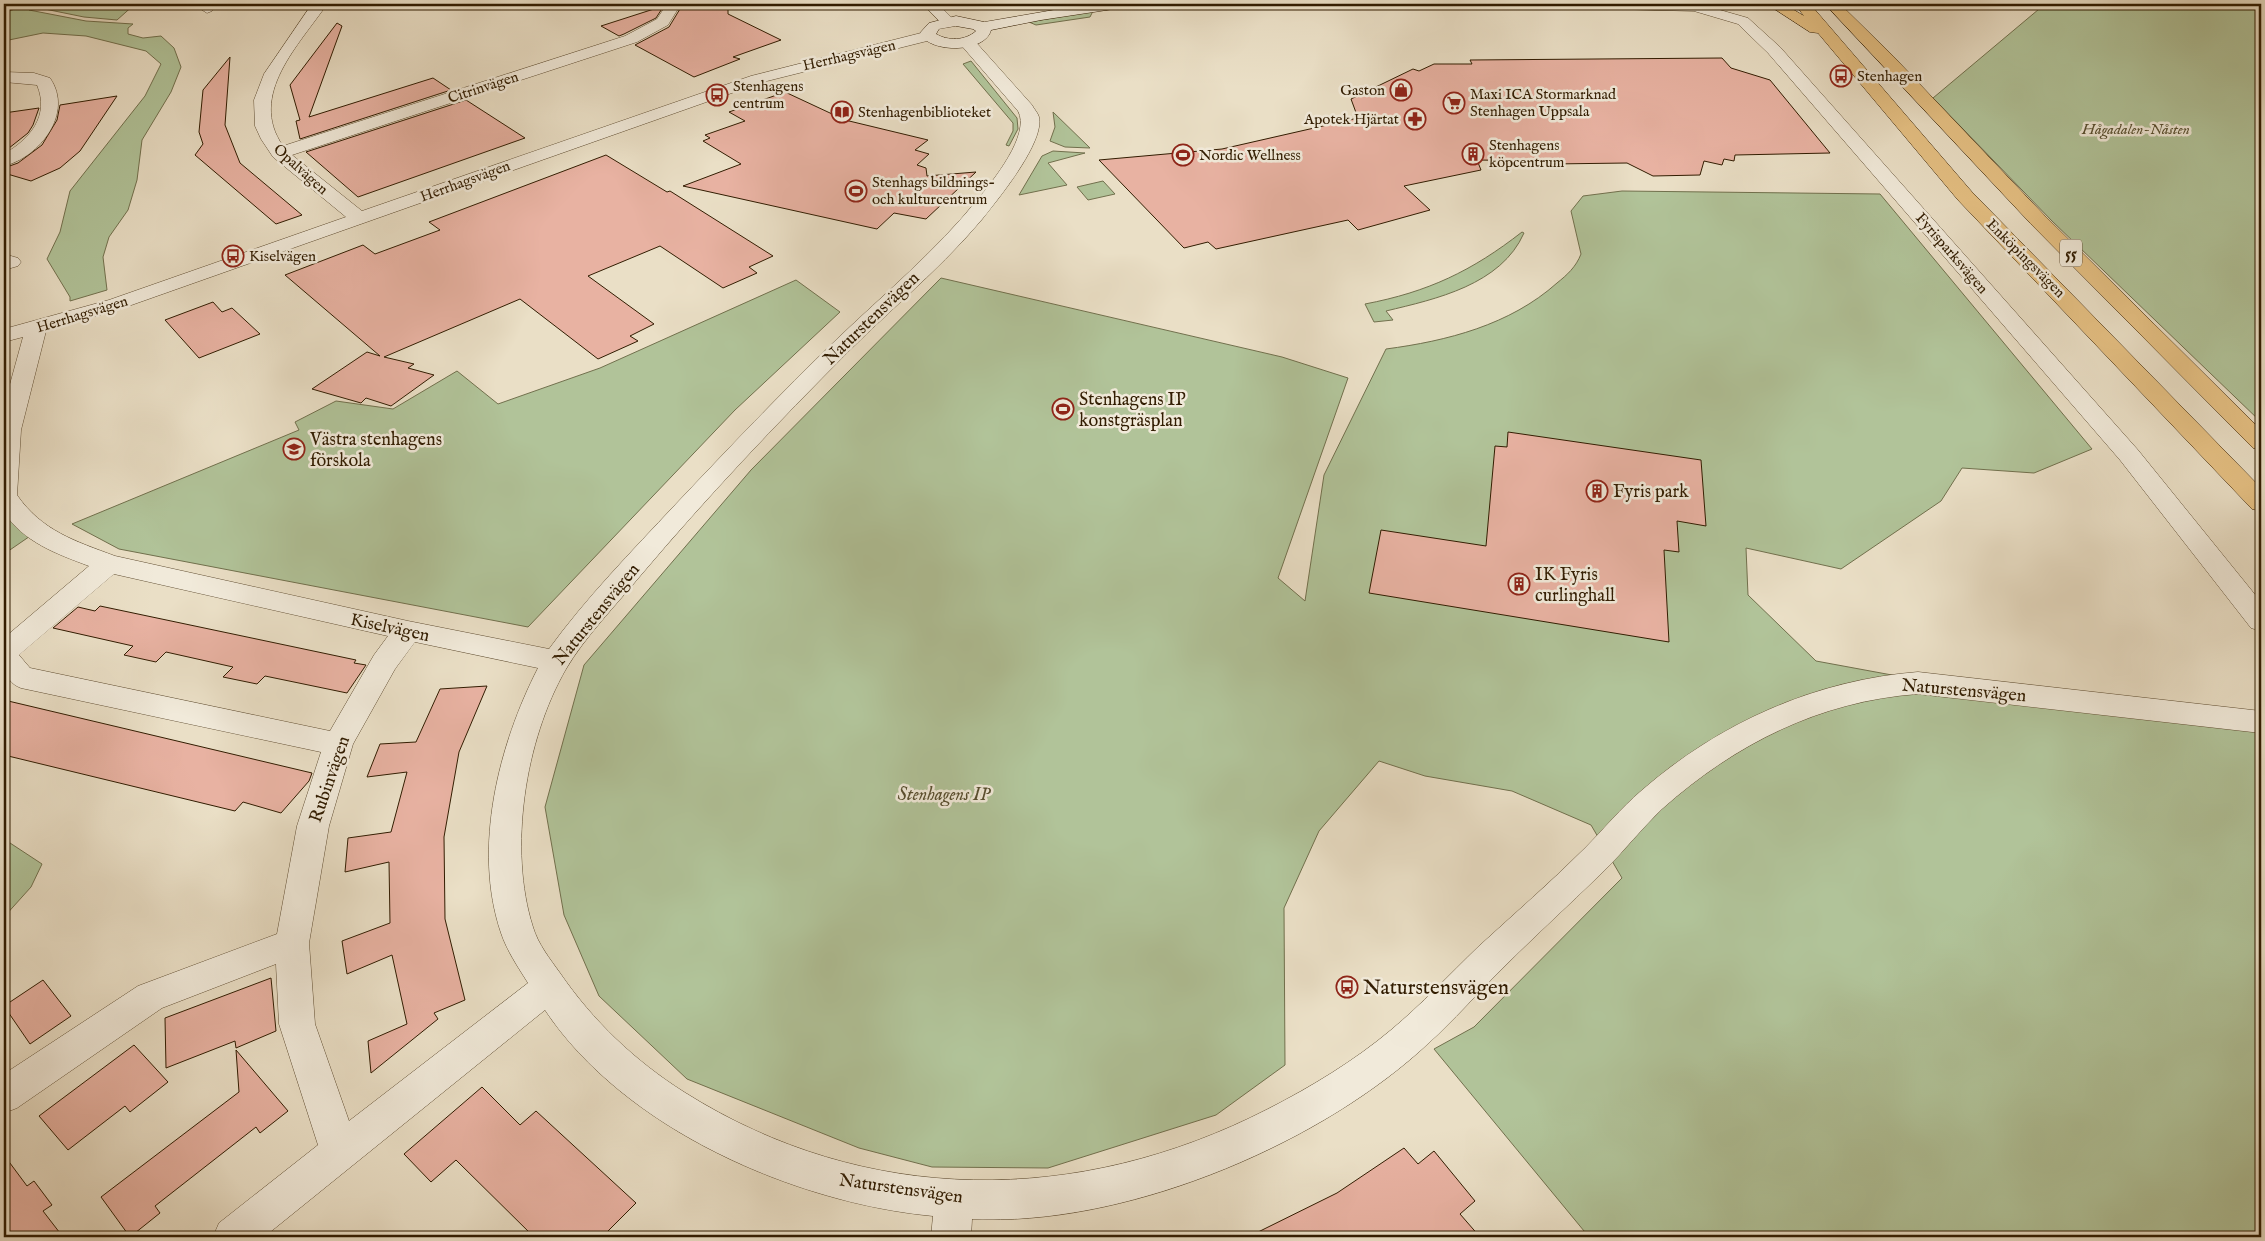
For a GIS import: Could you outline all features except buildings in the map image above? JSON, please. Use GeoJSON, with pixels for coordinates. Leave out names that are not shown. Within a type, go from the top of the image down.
{"type":"FeatureCollection","features":[{"type":"Feature","properties":{"kind":"main road"},"geometry":{"type":"LineString","coordinates":[[1774,4],[1828,37]]}},
{"type":"Feature","properties":{"kind":"main road","name":"Enköpingsvägen"},"geometry":{"type":"LineString","coordinates":[[1802,4],[1828,37],[1965,196],[2261,502]]}},
{"type":"Feature","properties":{"kind":"main road","name":"55"},"geometry":{"type":"LineString","coordinates":[[1832,4],[1887,59],[2038,220],[2261,443]]}},
{"type":"Feature","properties":{"kind":"street","name":"Opalvägen"},"geometry":{"type":"LineString","coordinates":[[320,4],[276,64],[261,103],[263,124],[271,143],[280,153],[344,208],[360,219]]}},
{"type":"Feature","properties":{"kind":"street","name":"Citrinvägen"},"geometry":{"type":"LineString","coordinates":[[280,153],[631,39],[667,20],[674,4]]}},
{"type":"Feature","properties":{"kind":"street"},"geometry":{"type":"LineString","coordinates":[[930,4],[948,22]]}},
{"type":"Feature","properties":{"kind":"street"},"geometry":{"type":"LineString","coordinates":[[982,27],[984,31],[982,36],[966,42],[940,42],[929,36],[930,30],[948,22],[972,23],[982,27],[1041,15],[1120,4]]}},
{"type":"Feature","properties":{"kind":"street","name":"Fyrisparksvägen"},"geometry":{"type":"LineString","coordinates":[[1576,4],[1694,7],[1728,15],[1743,21],[1774,50],[2129,455],[2261,621]]}},
{"type":"Feature","properties":{"kind":"street","name":"Herrhagsvägen"},"geometry":{"type":"LineString","coordinates":[[4,336],[116,304],[757,79],[810,64],[929,36]]}},
{"type":"Feature","properties":{"kind":"street","name":"Naturstensvägen"},"geometry":{"type":"LineString","coordinates":[[966,42],[1026,109],[1031,121],[1027,137],[1008,171],[984,204],[950,241],[772,416],[699,494],[632,569],[555,661],[529,718],[508,794],[505,859],[517,933],[549,988],[592,1041],[640,1085],[704,1125],[776,1162],[854,1186],[954,1198],[1031,1199],[1122,1183],[1198,1159],[1288,1120],[1382,1059],[1415,1031],[1598,856],[1651,801],[1708,755],[1766,722],[1832,698],[1877,685],[1897,683],[1918,683],[2261,722]]}},
{"type":"Feature","properties":{"kind":"street"},"geometry":{"type":"LineString","coordinates":[[4,77],[34,78],[44,82],[51,101],[48,120],[40,134],[22,151],[4,161]]}},
{"type":"Feature","properties":{"kind":"street"},"geometry":{"type":"LineString","coordinates":[[275,232],[386,194]]}},
{"type":"Feature","properties":{"kind":"street","name":"Kiselvägen"},"geometry":{"type":"LineString","coordinates":[[36,328],[6,430],[5,495],[15,510],[36,532],[65,547],[108,564],[408,631],[555,661]]}},
{"type":"Feature","properties":{"kind":"street"},"geometry":{"type":"LineString","coordinates":[[108,564],[4,655],[21,677],[338,744]]}},
{"type":"Feature","properties":{"kind":"street","name":"Rubinvägen"},"geometry":{"type":"LineString","coordinates":[[340,1152],[298,1024],[292,943],[313,826],[338,744],[384,662],[408,631]]}},
{"type":"Feature","properties":{"kind":"street"},"geometry":{"type":"LineString","coordinates":[[4,1096],[150,997],[292,943]]}},
{"type":"Feature","properties":{"kind":"street"},"geometry":{"type":"LineString","coordinates":[[233,1237],[549,988]]}},
{"type":"Feature","properties":{"kind":"street"},"geometry":{"type":"LineString","coordinates":[[950,1237],[954,1198]]}},
{"type":"Feature","properties":{"kind":"green space"},"geometry":{"type":"Polygon","coordinates":[[[28,4],[135,4],[117,20],[84,17],[35,7],[29,10],[86,21],[133,24],[128,28],[128,34],[143,38],[161,36],[174,48],[181,67],[171,92],[142,140],[137,180],[128,210],[109,237],[103,257],[107,290],[70,301],[70,297],[47,259],[60,232],[70,191],[145,96],[161,64],[146,51],[86,36],[43,33],[4,41],[4,13],[28,4]]]}},
{"type":"Feature","properties":{"kind":"green space","name":"Hågadalen-Nåsten"},"geometry":{"type":"Polygon","coordinates":[[[2045,4],[2261,4],[2261,422],[2052,221],[1933,98],[2045,4]]]}},
{"type":"Feature","properties":{"kind":"green space"},"geometry":{"type":"Polygon","coordinates":[[[1093,11],[1090,17],[1036,25],[1029,22],[1093,11]]]}},
{"type":"Feature","properties":{"kind":"green space"},"geometry":{"type":"Polygon","coordinates":[[[971,61],[1017,118],[1018,129],[1009,146],[1006,145],[1013,131],[1013,123],[963,64],[971,61]]]}},
{"type":"Feature","properties":{"kind":"green space"},"geometry":{"type":"Polygon","coordinates":[[[1053,112],[1090,148],[1065,147],[1050,141],[1055,127],[1053,112]]]}},
{"type":"Feature","properties":{"kind":"green space"},"geometry":{"type":"Polygon","coordinates":[[[1053,151],[1085,153],[1048,163],[1067,185],[1019,195],[1042,156],[1053,151]]]}},
{"type":"Feature","properties":{"kind":"green space"},"geometry":{"type":"Polygon","coordinates":[[[1103,181],[1115,194],[1088,200],[1077,187],[1103,181]]]}},
{"type":"Feature","properties":{"kind":"green space","name":"Stenhagens IP"},"geometry":{"type":"Polygon","coordinates":[[[1622,191],[1880,194],[2092,449],[2034,473],[1962,468],[1941,501],[1841,569],[1746,548],[1748,595],[1816,661],[2022,699],[2174,717],[2261,731],[2261,1237],[1589,1237],[1434,1049],[1474,1027],[1622,878],[1591,825],[1512,791],[1425,776],[1379,761],[1319,831],[1284,908],[1285,1065],[1216,1115],[1048,1168],[932,1167],[859,1148],[687,1079],[599,996],[564,915],[545,807],[584,665],[751,470],[941,278],[1282,357],[1348,378],[1278,578],[1305,601],[1324,475],[1386,349],[1455,336],[1477,329],[1519,310],[1539,298],[1568,274],[1577,263],[1581,254],[1571,211],[1583,196],[1622,191]]]}},
{"type":"Feature","properties":{"kind":"green space"},"geometry":{"type":"Polygon","coordinates":[[[1522,232],[1524,233],[1514,251],[1500,265],[1483,277],[1446,295],[1386,311],[1393,320],[1374,322],[1365,304],[1409,293],[1448,278],[1485,258],[1522,232]]]}},
{"type":"Feature","properties":{"kind":"green space"},"geometry":{"type":"Polygon","coordinates":[[[796,280],[840,312],[735,410],[528,627],[119,549],[72,524],[299,430],[295,422],[336,401],[393,409],[457,371],[498,404],[600,368],[796,280]]]}},
{"type":"Feature","properties":{"kind":"green space"},"geometry":{"type":"Polygon","coordinates":[[[15,510],[36,532],[4,554],[4,513],[15,510]]]}},
{"type":"Feature","properties":{"kind":"green space"},"geometry":{"type":"Polygon","coordinates":[[[4,811],[7,841],[42,864],[31,887],[4,917],[4,811]]]}},
{"type":"Feature","properties":{"kind":"place","name":"Stenhagen"},"geometry":{"type":"Point","coordinates":[1841,76]}},
{"type":"Feature","properties":{"kind":"place","name":"Gaston"},"geometry":{"type":"Point","coordinates":[1401,90]}},
{"type":"Feature","properties":{"kind":"place","name":"Stenhagens centrum"},"geometry":{"type":"Point","coordinates":[717,95]}},
{"type":"Feature","properties":{"kind":"place","name":"Maxi ICA Stormarknad Stenhagen Uppsala"},"geometry":{"type":"Point","coordinates":[1454,103]}},
{"type":"Feature","properties":{"kind":"place","name":"Stenhagenbiblioteket"},"geometry":{"type":"Point","coordinates":[842,112]}},
{"type":"Feature","properties":{"kind":"place","name":"Apotek Hjärtat"},"geometry":{"type":"Point","coordinates":[1415,119]}},
{"type":"Feature","properties":{"kind":"place","name":"Stenhagens köpcentrum"},"geometry":{"type":"Point","coordinates":[1473,154]}},
{"type":"Feature","properties":{"kind":"place","name":"Nordic Wellness"},"geometry":{"type":"Point","coordinates":[1183,155]}},
{"type":"Feature","properties":{"kind":"place","name":"Stenhags bildnings- och kulturcentrum"},"geometry":{"type":"Point","coordinates":[856,191]}},
{"type":"Feature","properties":{"kind":"place","name":"Kiselvägen"},"geometry":{"type":"Point","coordinates":[233,256]}},
{"type":"Feature","properties":{"kind":"place","name":"Stenhagens IP konstgräsplan"},"geometry":{"type":"Point","coordinates":[1063,409]}},
{"type":"Feature","properties":{"kind":"place","name":"Västra stenhagens förskola"},"geometry":{"type":"Point","coordinates":[294,449]}},
{"type":"Feature","properties":{"kind":"place","name":"Fyris park"},"geometry":{"type":"Point","coordinates":[1597,491]}},
{"type":"Feature","properties":{"kind":"place","name":"IK Fyris curlinghall"},"geometry":{"type":"Point","coordinates":[1519,584]}},
{"type":"Feature","properties":{"kind":"place","name":"Naturstensvägen"},"geometry":{"type":"Point","coordinates":[1347,987]}}]}
